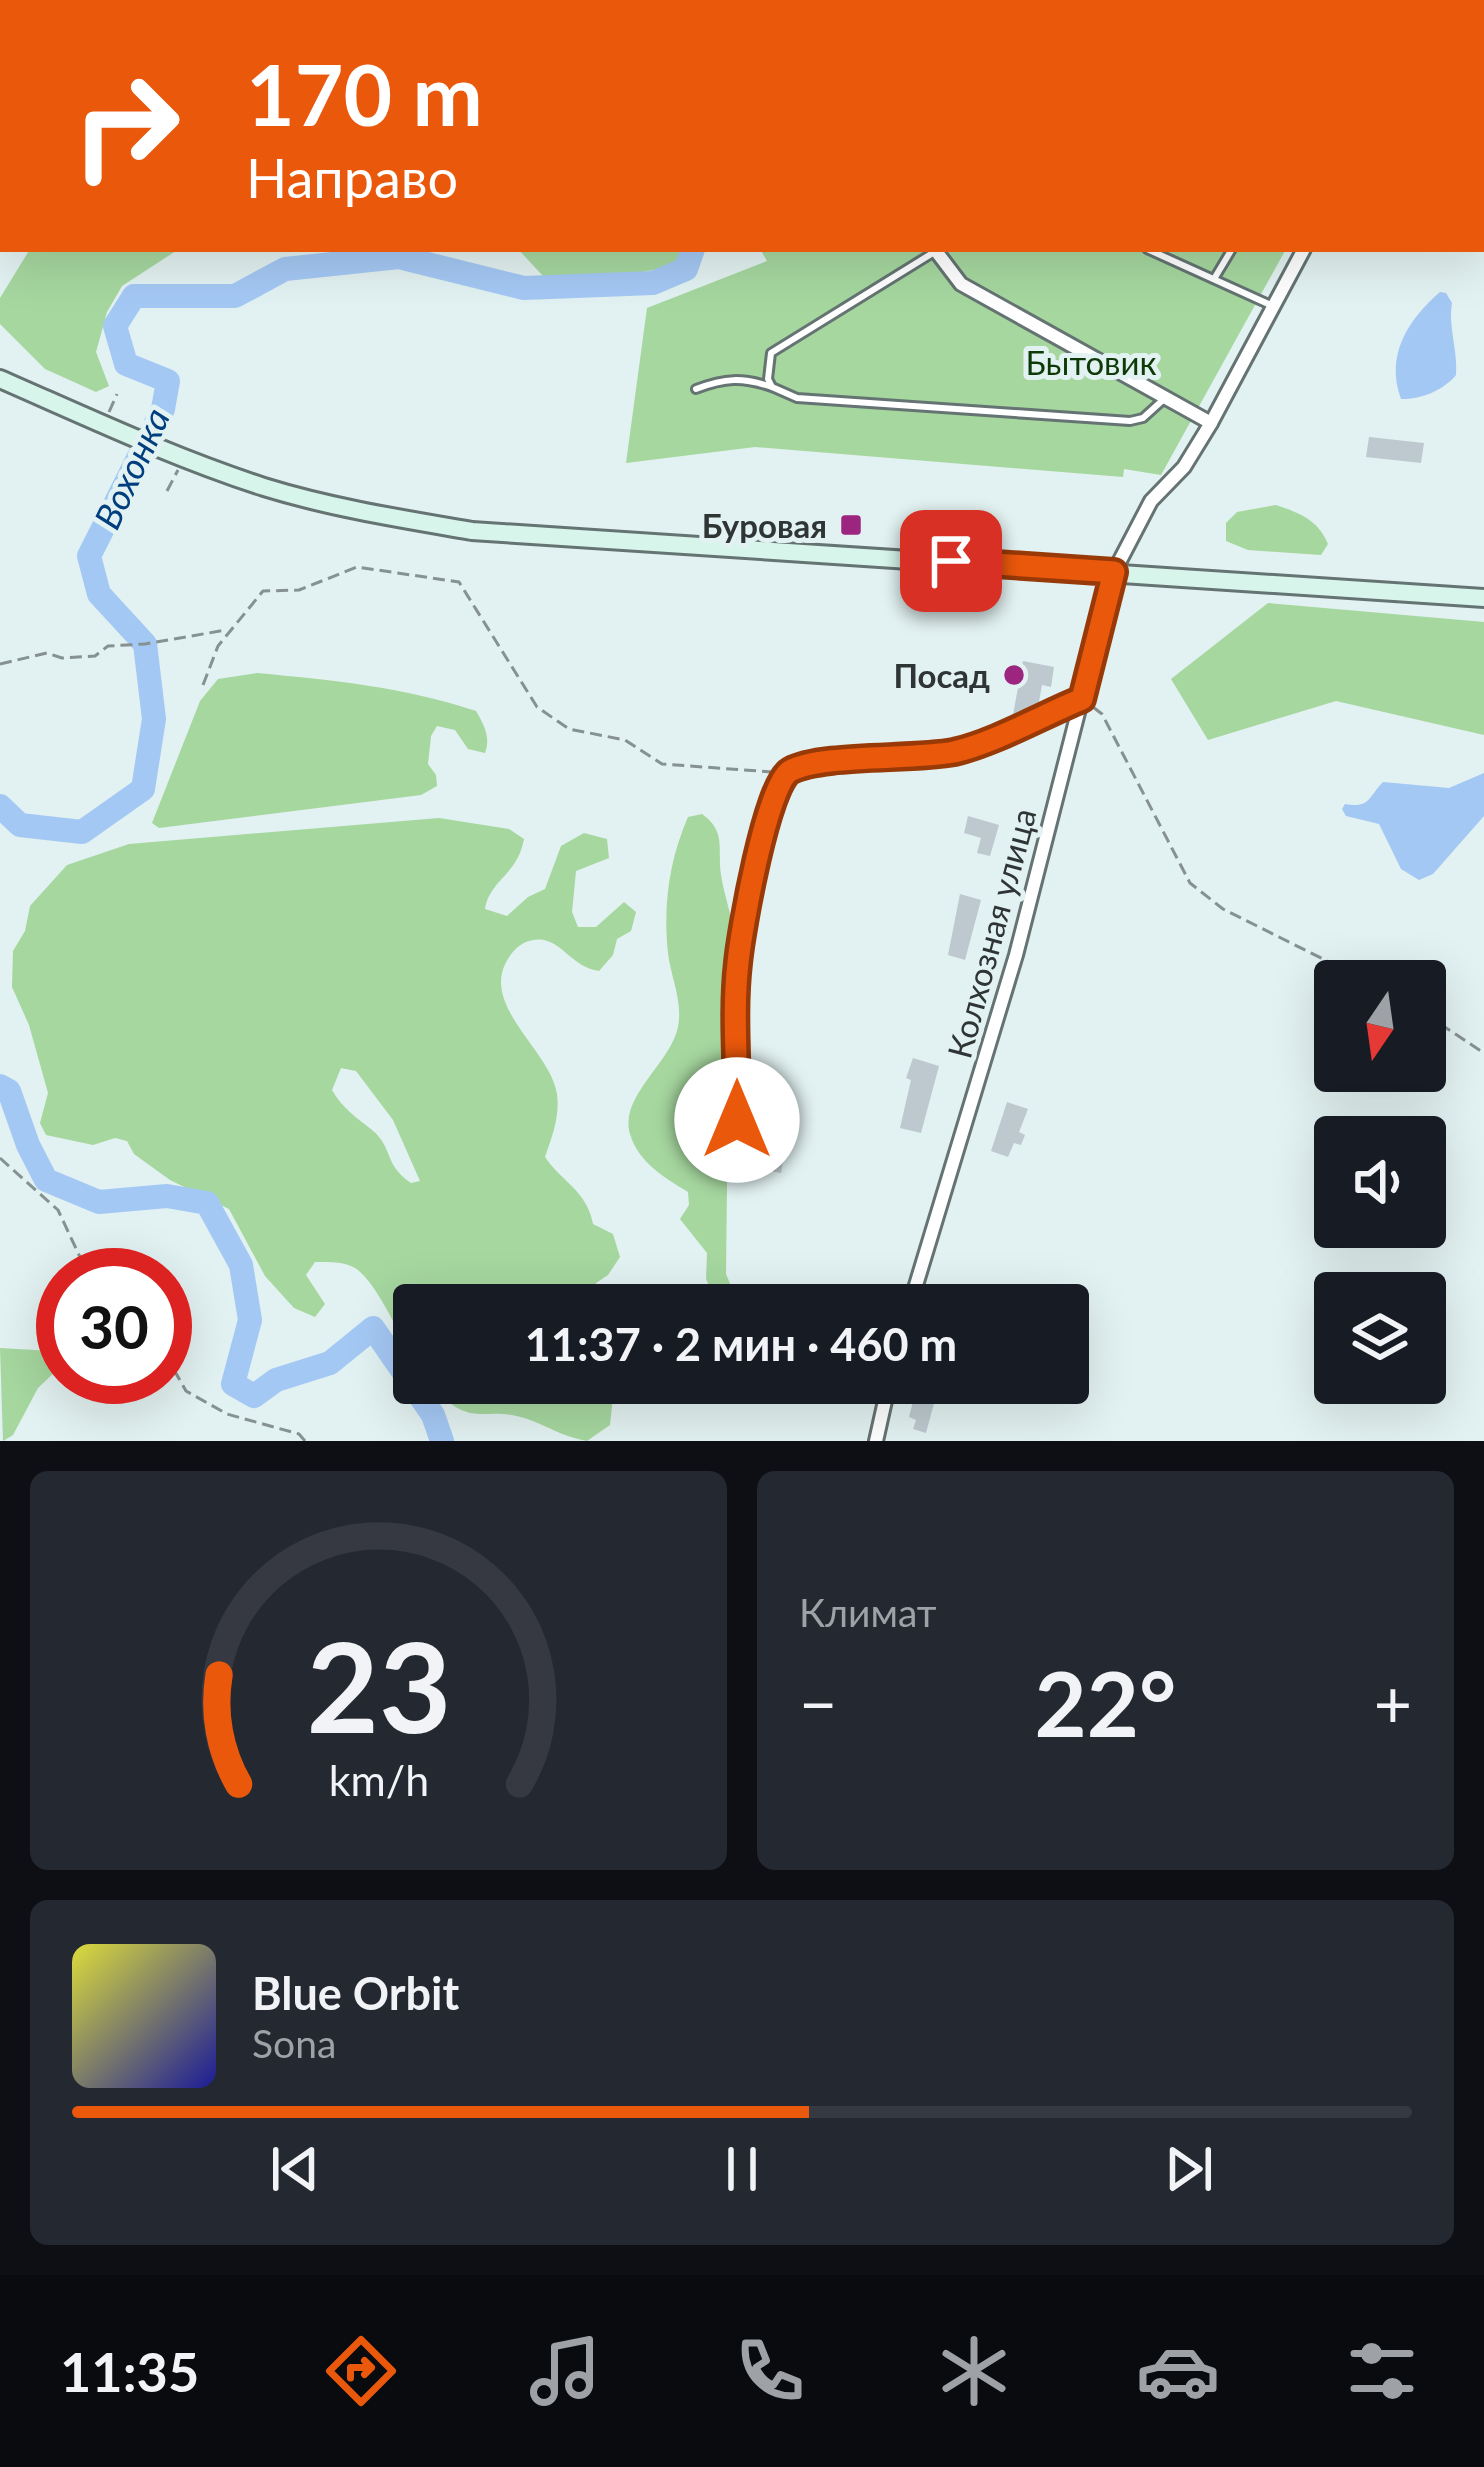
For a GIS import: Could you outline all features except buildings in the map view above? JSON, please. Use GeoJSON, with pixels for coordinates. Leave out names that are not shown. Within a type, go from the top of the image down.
{"type":"FeatureCollection","features":[{"type":"Feature","properties":{"kind":"main road"},"geometry":{"type":"LineString","coordinates":[[0,379],[185,458],[266,487],[371,514],[472,530],[1484,598]]}},
{"type":"Feature","properties":{"kind":"street"},"geometry":{"type":"LineString","coordinates":[[939,252],[961,284],[1211,422]]}},
{"type":"Feature","properties":{"kind":"street","name":"Колхозная улица"},"geometry":{"type":"LineString","coordinates":[[916,1284],[1016,955],[1114,572],[1151,501],[1184,467],[1211,422],[1302,252]]}},
{"type":"Feature","properties":{"kind":"street"},"geometry":{"type":"LineString","coordinates":[[736,1150],[737,965],[761,841],[777,784],[786,772],[811,763],[892,760],[958,751],[1082,699]]}},
{"type":"Feature","properties":{"kind":"street"},"geometry":{"type":"LineString","coordinates":[[876,1441],[884,1404]]}},
{"type":"Feature","properties":{"kind":"lane"},"geometry":{"type":"LineString","coordinates":[[772,388],[768,379],[771,353],[935,252]]}},
{"type":"Feature","properties":{"kind":"lane"},"geometry":{"type":"LineString","coordinates":[[1154,252],[1275,307]]}},
{"type":"Feature","properties":{"kind":"lane"},"geometry":{"type":"LineString","coordinates":[[1214,278],[1230,252]]}},
{"type":"Feature","properties":{"kind":"lane"},"geometry":{"type":"LineString","coordinates":[[696,389],[724,378],[746,378],[796,398],[1130,421],[1143,418],[1164,400]]}},
{"type":"Feature","properties":{"kind":"path"},"geometry":{"type":"LineString","coordinates":[[167,491],[185,458]]}},
{"type":"Feature","properties":{"kind":"path"},"geometry":{"type":"LineString","coordinates":[[203,685],[228,629],[263,591],[299,590],[357,567],[459,582],[537,706],[569,729],[625,740],[662,764],[786,772]]}},
{"type":"Feature","properties":{"kind":"path"},"geometry":{"type":"LineString","coordinates":[[0,664],[46,652],[62,658],[95,656],[108,646],[228,629]]}},
{"type":"Feature","properties":{"kind":"path"},"geometry":{"type":"LineString","coordinates":[[1082,699],[1102,714],[1190,884],[1222,909],[1325,960]]}},
{"type":"Feature","properties":{"kind":"path"},"geometry":{"type":"LineString","coordinates":[[1446,1028],[1484,1052]]}},
{"type":"Feature","properties":{"kind":"path"},"geometry":{"type":"LineString","coordinates":[[0,1158],[58,1210],[76,1248]]}},
{"type":"Feature","properties":{"kind":"path"},"geometry":{"type":"LineString","coordinates":[[192,1394],[227,1414],[298,1434],[304,1441]]}},
{"type":"Feature","properties":{"kind":"green space"},"geometry":{"type":"Polygon","coordinates":[[[28,252],[174,252],[122,286],[107,312],[96,352],[109,386],[96,392],[45,369],[0,324],[0,298],[28,252]]]}},
{"type":"Feature","properties":{"kind":"green space"},"geometry":{"type":"Polygon","coordinates":[[[521,252],[682,252],[676,264],[660,269],[543,276],[521,252]]]}},
{"type":"Feature","properties":{"kind":"green space","name":"Бытовик"},"geometry":{"type":"Polygon","coordinates":[[[762,252],[1284,252],[1161,475],[1124,469],[1123,477],[755,447],[626,463],[647,308],[767,261],[762,252]]]}},
{"type":"Feature","properties":{"kind":"green space"},"geometry":{"type":"Polygon","coordinates":[[[1276,505],[1319,529],[1328,544],[1321,555],[1248,550],[1226,541],[1226,523],[1237,512],[1276,505]]]}},
{"type":"Feature","properties":{"kind":"green space"},"geometry":{"type":"Polygon","coordinates":[[[1268,603],[1484,622],[1484,735],[1336,701],[1208,740],[1171,679],[1268,603]]]}},
{"type":"Feature","properties":{"kind":"green space"},"geometry":{"type":"Polygon","coordinates":[[[257,673],[395,690],[476,711],[487,736],[485,753],[468,749],[455,730],[437,726],[428,764],[437,786],[421,795],[159,828],[152,823],[200,701],[218,679],[257,673]]]}},
{"type":"Feature","properties":{"kind":"green space"},"geometry":{"type":"Polygon","coordinates":[[[702,814],[715,827],[730,914],[726,1274],[730,1284],[708,1284],[707,1253],[680,1219],[689,1205],[688,1192],[646,1161],[630,1134],[632,1106],[678,1027],[667,900],[688,817],[702,814]]]}},
{"type":"Feature","properties":{"kind":"green space"},"geometry":{"type":"Polygon","coordinates":[[[439,818],[509,829],[524,839],[485,909],[507,916],[545,889],[561,846],[584,833],[607,839],[609,858],[576,871],[572,912],[578,927],[596,927],[624,902],[636,912],[631,931],[617,939],[613,955],[599,971],[551,943],[526,942],[512,953],[502,971],[502,989],[507,1007],[542,1059],[557,1094],[545,1157],[580,1195],[593,1224],[613,1234],[620,1257],[608,1275],[596,1284],[393,1284],[393,1321],[355,1268],[315,1262],[306,1275],[325,1304],[315,1317],[294,1308],[265,1276],[229,1209],[170,1180],[134,1154],[127,1141],[115,1138],[93,1145],[46,1135],[40,1123],[48,1093],[29,1025],[12,987],[13,951],[25,931],[30,906],[67,865],[129,844],[439,818]],[[341,1068],[332,1090],[379,1137],[402,1176],[411,1183],[420,1181],[393,1120],[356,1071],[341,1068]]]}},
{"type":"Feature","properties":{"kind":"green space"},"geometry":{"type":"Polygon","coordinates":[[[0,1348],[36,1350],[36,1392],[13,1435],[3,1441],[0,1348]]]}},
{"type":"Feature","properties":{"kind":"green space"},"geometry":{"type":"Polygon","coordinates":[[[452,1404],[612,1404],[610,1425],[587,1441],[516,1416],[452,1404]]]}},
{"type":"Feature","properties":{"kind":"water"},"geometry":{"type":"Polygon","coordinates":[[[1440,292],[1452,303],[1456,375],[1431,393],[1401,399],[1396,368],[1402,340],[1440,292]]]}},
{"type":"Feature","properties":{"kind":"water"},"geometry":{"type":"Polygon","coordinates":[[[1484,773],[1484,816],[1433,874],[1419,880],[1401,869],[1379,824],[1346,816],[1342,809],[1345,804],[1364,803],[1383,782],[1449,788],[1484,773]]]}},
{"type":"Feature","properties":{"kind":"waterway","name":"Вохонка"},"geometry":{"type":"LineString","coordinates":[[0,806],[20,825],[82,832],[143,789],[154,719],[145,644],[99,594],[89,556],[163,409],[168,381],[126,364],[115,326],[134,296],[235,296],[285,269],[399,257],[524,288],[653,283],[686,269],[692,252]]}},
{"type":"Feature","properties":{"kind":"waterway","name":"Вохонка"},"geometry":{"type":"LineString","coordinates":[[0,1086],[9,1091],[46,1180],[99,1202],[167,1196],[207,1203],[241,1265],[250,1320],[233,1384],[254,1396],[276,1380],[330,1363],[373,1328],[433,1415],[442,1441]]}},
{"type":"Feature","properties":{"kind":"place","name":"Буровая"},"geometry":{"type":"Point","coordinates":[851,525]}},
{"type":"Feature","properties":{"kind":"place","name":"Посад"},"geometry":{"type":"Point","coordinates":[1014,675]}},
{"type":"Feature","properties":{"kind":"route"},"geometry":{"type":"LineString","coordinates":[[737,1120],[737,965],[761,841],[777,784],[786,772],[811,763],[892,760],[958,751],[1082,699],[1114,572],[951,561]]}}]}
